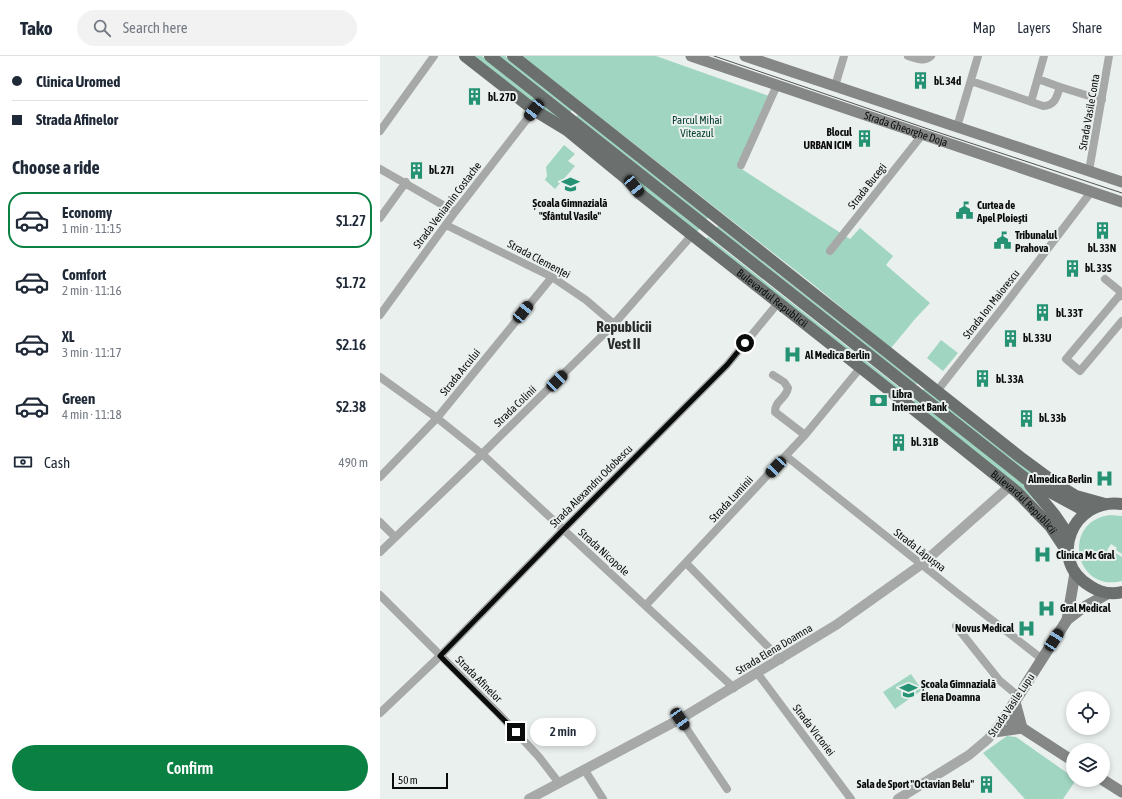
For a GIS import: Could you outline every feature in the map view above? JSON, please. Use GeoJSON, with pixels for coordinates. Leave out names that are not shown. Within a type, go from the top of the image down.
{"type":"FeatureCollection","features":[{"type":"Feature","properties":{"kind":"main road","name":"Bulevardul Republicii"},"geometry":{"type":"LineString","coordinates":[[465,56],[534,110],[567,130],[628,180],[639,193],[1010,486],[1047,522],[1068,553]]}},
{"type":"Feature","properties":{"kind":"main road","name":"Bulevardul Republicii"},"geometry":{"type":"LineString","coordinates":[[490,56],[1026,479],[1087,512]]}},
{"type":"Feature","properties":{"kind":"main road"},"geometry":{"type":"LineString","coordinates":[[513,56],[1020,457],[1058,485],[1076,496],[1116,503]]}},
{"type":"Feature","properties":{"kind":"main road","name":"Strada Gheorghe Doja"},"geometry":{"type":"LineString","coordinates":[[690,56],[1122,202]]}},
{"type":"Feature","properties":{"kind":"main road","name":"Strada Gheorghe Doja"},"geometry":{"type":"LineString","coordinates":[[745,56],[1122,182]]}},
{"type":"Feature","properties":{"kind":"main road","name":"Bulevardul Republicii"},"geometry":{"type":"LineString","coordinates":[[1026,479],[1054,514],[1069,536]]}},
{"type":"Feature","properties":{"kind":"main road"},"geometry":{"type":"LineString","coordinates":[[1116,503],[1096,507],[1079,518],[1069,536],[1068,553],[1075,573],[1085,583],[1096,590],[1109,593],[1122,592]]}},
{"type":"Feature","properties":{"kind":"main road","name":"Strada Vasile Lupu"},"geometry":{"type":"LineString","coordinates":[[1067,620],[1075,573]]}},
{"type":"Feature","properties":{"kind":"main road","name":"Strada Vasile Lupu"},"geometry":{"type":"LineString","coordinates":[[1005,718],[1067,620],[1084,607],[1109,593]]}},
{"type":"Feature","properties":{"kind":"main road"},"geometry":{"type":"LineString","coordinates":[[1017,699],[1022,728]]}},
{"type":"Feature","properties":{"kind":"main road"},"geometry":{"type":"LineString","coordinates":[[1005,718],[1066,756]]}},
{"type":"Feature","properties":{"kind":"main road"},"geometry":{"type":"LineString","coordinates":[[994,732],[1022,728]]}},
{"type":"Feature","properties":{"kind":"main road"},"geometry":{"type":"LineString","coordinates":[[1110,784],[1122,792]]}},
{"type":"Feature","properties":{"kind":"street"},"geometry":{"type":"LineString","coordinates":[[380,131],[434,56]]}},
{"type":"Feature","properties":{"kind":"street"},"geometry":{"type":"LineString","coordinates":[[835,86],[844,56]]}},
{"type":"Feature","properties":{"kind":"street"},"geometry":{"type":"LineString","coordinates":[[908,56],[924,60],[931,56]]}},
{"type":"Feature","properties":{"kind":"street"},"geometry":{"type":"LineString","coordinates":[[957,127],[978,56]]}},
{"type":"Feature","properties":{"kind":"street"},"geometry":{"type":"LineString","coordinates":[[1031,102],[1044,56]]}},
{"type":"Feature","properties":{"kind":"street","name":"Strada Vasile Conta"},"geometry":{"type":"LineString","coordinates":[[1089,171],[1109,56]]}},
{"type":"Feature","properties":{"kind":"street"},"geometry":{"type":"LineString","coordinates":[[1038,79],[1102,100]]}},
{"type":"Feature","properties":{"kind":"street"},"geometry":{"type":"LineString","coordinates":[[971,81],[1043,106],[1048,106],[1053,103],[1060,87]]}},
{"type":"Feature","properties":{"kind":"street"},"geometry":{"type":"LineString","coordinates":[[742,165],[777,86]]}},
{"type":"Feature","properties":{"kind":"street","name":"Strada Veniamin Costache"},"geometry":{"type":"LineString","coordinates":[[380,315],[455,212],[534,110]]}},
{"type":"Feature","properties":{"kind":"street","name":"Strada Bucegi"},"geometry":{"type":"LineString","coordinates":[[830,251],[922,135]]}},
{"type":"Feature","properties":{"kind":"street"},"geometry":{"type":"LineString","coordinates":[[380,169],[406,182],[455,212]]}},
{"type":"Feature","properties":{"kind":"street"},"geometry":{"type":"LineString","coordinates":[[380,218],[406,182]]}},
{"type":"Feature","properties":{"kind":"street","name":"Strada Ion Maiorescu"},"geometry":{"type":"LineString","coordinates":[[936,391],[1004,306],[1091,192]]}},
{"type":"Feature","properties":{"kind":"street","name":"Strada Clemenței"},"geometry":{"type":"LineString","coordinates":[[446,225],[552,277],[586,300],[614,324]]}},
{"type":"Feature","properties":{"kind":"street","name":"Strada Colinii"},"geometry":{"type":"LineString","coordinates":[[380,552],[614,324],[692,235]]}},
{"type":"Feature","properties":{"kind":"street","name":"Strada Arcului"},"geometry":{"type":"LineString","coordinates":[[380,477],[437,418],[552,277]]}},
{"type":"Feature","properties":{"kind":"street"},"geometry":{"type":"LineString","coordinates":[[1105,279],[1122,293]]}},
{"type":"Feature","properties":{"kind":"street"},"geometry":{"type":"LineString","coordinates":[[1122,296],[1118,297],[1066,359],[1080,371],[1122,321]]}},
{"type":"Feature","properties":{"kind":"street","name":"Strada Alexandru Odobescu"},"geometry":{"type":"LineString","coordinates":[[380,713],[440,656],[727,365],[778,303]]}},
{"type":"Feature","properties":{"kind":"street","name":"Strada Luminii"},"geometry":{"type":"LineString","coordinates":[[646,606],[806,435],[861,367]]}},
{"type":"Feature","properties":{"kind":"street"},"geometry":{"type":"LineString","coordinates":[[773,375],[784,382],[788,388],[787,392],[776,406],[776,412],[806,435]]}},
{"type":"Feature","properties":{"kind":"street","name":"Strada Nicopole"},"geometry":{"type":"LineString","coordinates":[[380,378],[437,418],[482,454],[734,688]]}},
{"type":"Feature","properties":{"kind":"street","name":"Strada Lăpușna"},"geometry":{"type":"LineString","coordinates":[[786,456],[1042,659]]}},
{"type":"Feature","properties":{"kind":"street","name":"Strada Elena Doamna"},"geometry":{"type":"LineString","coordinates":[[529,799],[680,719],[758,674],[836,625],[922,564],[1010,486]]}},
{"type":"Feature","properties":{"kind":"street"},"geometry":{"type":"LineString","coordinates":[[380,522],[395,537]]}},
{"type":"Feature","properties":{"kind":"street"},"geometry":{"type":"LineString","coordinates":[[686,563],[781,660]]}},
{"type":"Feature","properties":{"kind":"street","name":"Strada Afinelor"},"geometry":{"type":"LineString","coordinates":[[380,595],[511,727],[539,757],[559,783]]}},
{"type":"Feature","properties":{"kind":"street"},"geometry":{"type":"LineString","coordinates":[[956,626],[1017,699]]}},
{"type":"Feature","properties":{"kind":"street","name":"Strada Victoriei"},"geometry":{"type":"LineString","coordinates":[[758,674],[851,799]]}},
{"type":"Feature","properties":{"kind":"street","name":"Strada Vasile Lupu"},"geometry":{"type":"LineString","coordinates":[[898,799],[914,795],[969,755],[994,732],[1005,718]]}},
{"type":"Feature","properties":{"kind":"street"},"geometry":{"type":"LineString","coordinates":[[680,719],[727,789]]}},
{"type":"Feature","properties":{"kind":"street"},"geometry":{"type":"LineString","coordinates":[[584,769],[603,799]]}},
{"type":"Feature","properties":{"kind":"green space"},"geometry":{"type":"Polygon","coordinates":[[[472,56],[482,56],[564,119],[562,122],[540,109],[472,56]]]}},
{"type":"Feature","properties":{"kind":"green space"},"geometry":{"type":"Polygon","coordinates":[[[496,56],[505,56],[573,109],[569,114],[496,56]]]}},
{"type":"Feature","properties":{"kind":"green space","name":"Parcul Mihai Viteazul"},"geometry":{"type":"Polygon","coordinates":[[[522,56],[656,56],[769,96],[737,166],[850,239],[860,228],[893,256],[886,265],[930,303],[891,348],[809,281],[522,56]]]}},
{"type":"Feature","properties":{"kind":"green space"},"geometry":{"type":"Polygon","coordinates":[[[580,112],[710,216],[706,220],[575,118],[580,112]]]}},
{"type":"Feature","properties":{"kind":"green space"},"geometry":{"type":"Polygon","coordinates":[[[570,123],[701,227],[697,232],[652,198],[570,123]]]}},
{"type":"Feature","properties":{"kind":"green space"},"geometry":{"type":"Polygon","coordinates":[[[564,145],[575,154],[568,161],[575,166],[555,189],[545,180],[547,176],[546,167],[564,145]]]}},
{"type":"Feature","properties":{"kind":"green space"},"geometry":{"type":"Polygon","coordinates":[[[718,226],[917,383],[913,387],[714,230],[718,226]]]}},
{"type":"Feature","properties":{"kind":"green space"},"geometry":{"type":"Polygon","coordinates":[[[708,237],[909,395],[905,399],[704,241],[708,237]]]}},
{"type":"Feature","properties":{"kind":"green space"},"geometry":{"type":"Polygon","coordinates":[[[941,340],[958,353],[943,371],[927,358],[941,340]]]}},
{"type":"Feature","properties":{"kind":"green space"},"geometry":{"type":"Polygon","coordinates":[[[925,387],[1055,488],[1025,475],[922,392],[925,387]]]}},
{"type":"Feature","properties":{"kind":"green space"},"geometry":{"type":"Polygon","coordinates":[[[916,398],[1020,480],[1042,508],[1031,497],[912,403],[916,398]]]}},
{"type":"Feature","properties":{"kind":"green space"},"geometry":{"type":"Polygon","coordinates":[[[1110,515],[1122,516],[1122,554],[1111,544],[1107,550],[1122,557],[1122,581],[1106,582],[1093,577],[1084,567],[1080,555],[1080,542],[1084,530],[1094,520],[1110,515]]]}},
{"type":"Feature","properties":{"kind":"green space"},"geometry":{"type":"Polygon","coordinates":[[[911,674],[922,690],[895,709],[883,692],[911,674]]]}},
{"type":"Feature","properties":{"kind":"green space"},"geometry":{"type":"Polygon","coordinates":[[[1007,736],[1016,737],[1066,772],[1066,787],[1071,787],[1063,799],[1025,799],[983,753],[1007,736]]]}},
{"type":"Feature","properties":{"kind":"tram line"},"geometry":{"type":"LineString","coordinates":[[714,56],[1122,193]]}},
{"type":"Feature","properties":{"kind":"place","name":"bl. 34d"},"geometry":{"type":"Point","coordinates":[921,81]}},
{"type":"Feature","properties":{"kind":"place","name":"bl. 27D"},"geometry":{"type":"Point","coordinates":[475,97]}},
{"type":"Feature","properties":{"kind":"place","name":"Blocul URBAN ICIM"},"geometry":{"type":"Point","coordinates":[865,138]}},
{"type":"Feature","properties":{"kind":"place","name":"bl. 27I"},"geometry":{"type":"Point","coordinates":[416,170]}},
{"type":"Feature","properties":{"kind":"place","name":"Școala Gimnazială \"Sfântul Vasile\""},"geometry":{"type":"Point","coordinates":[570,185]}},
{"type":"Feature","properties":{"kind":"place","name":"Curtea de Apel Ploieşti"},"geometry":{"type":"Point","coordinates":[964,211]}},
{"type":"Feature","properties":{"kind":"place","name":"bl. 33N"},"geometry":{"type":"Point","coordinates":[1102,230]}},
{"type":"Feature","properties":{"kind":"place","name":"Tribunalul Prahova"},"geometry":{"type":"Point","coordinates":[1002,241]}},
{"type":"Feature","properties":{"kind":"place","name":"bl. 33S"},"geometry":{"type":"Point","coordinates":[1072,268]}},
{"type":"Feature","properties":{"kind":"place","name":"bl. 33T"},"geometry":{"type":"Point","coordinates":[1043,313]}},
{"type":"Feature","properties":{"kind":"place","name":"bl. 33U"},"geometry":{"type":"Point","coordinates":[1010,338]}},
{"type":"Feature","properties":{"kind":"place","name":"Al Medica Berlin"},"geometry":{"type":"Point","coordinates":[792,355]}},
{"type":"Feature","properties":{"kind":"place","name":"bl. 33A"},"geometry":{"type":"Point","coordinates":[983,379]}},
{"type":"Feature","properties":{"kind":"place","name":"Libra Internet Bank"},"geometry":{"type":"Point","coordinates":[879,400]}},
{"type":"Feature","properties":{"kind":"place","name":"bl. 33b"},"geometry":{"type":"Point","coordinates":[1026,418]}},
{"type":"Feature","properties":{"kind":"place","name":"bl. 31B"},"geometry":{"type":"Point","coordinates":[898,442]}},
{"type":"Feature","properties":{"kind":"place","name":"Almedica Berlin"},"geometry":{"type":"Point","coordinates":[1105,479]}},
{"type":"Feature","properties":{"kind":"place","name":"Clinica Mc Gral"},"geometry":{"type":"Point","coordinates":[1043,555]}},
{"type":"Feature","properties":{"kind":"place","name":"Gral Medical"},"geometry":{"type":"Point","coordinates":[1047,608]}},
{"type":"Feature","properties":{"kind":"place","name":"Novus Medical"},"geometry":{"type":"Point","coordinates":[1027,628]}},
{"type":"Feature","properties":{"kind":"place","name":"Școala Gimnazială Elena Doamna"},"geometry":{"type":"Point","coordinates":[908,690]}},
{"type":"Feature","properties":{"kind":"place","name":"Sala de Sport \"Octavian Belu\""},"geometry":{"type":"Point","coordinates":[987,784]}},
{"type":"Feature","properties":{"kind":"district","name":"Republicii Vest II"},"geometry":{"type":"Point","coordinates":[624,334]}},
{"type":"Feature","properties":{"kind":"route"},"geometry":{"type":"LineString","coordinates":[[516,732],[440,656],[727,365],[745,343]]}}]}
